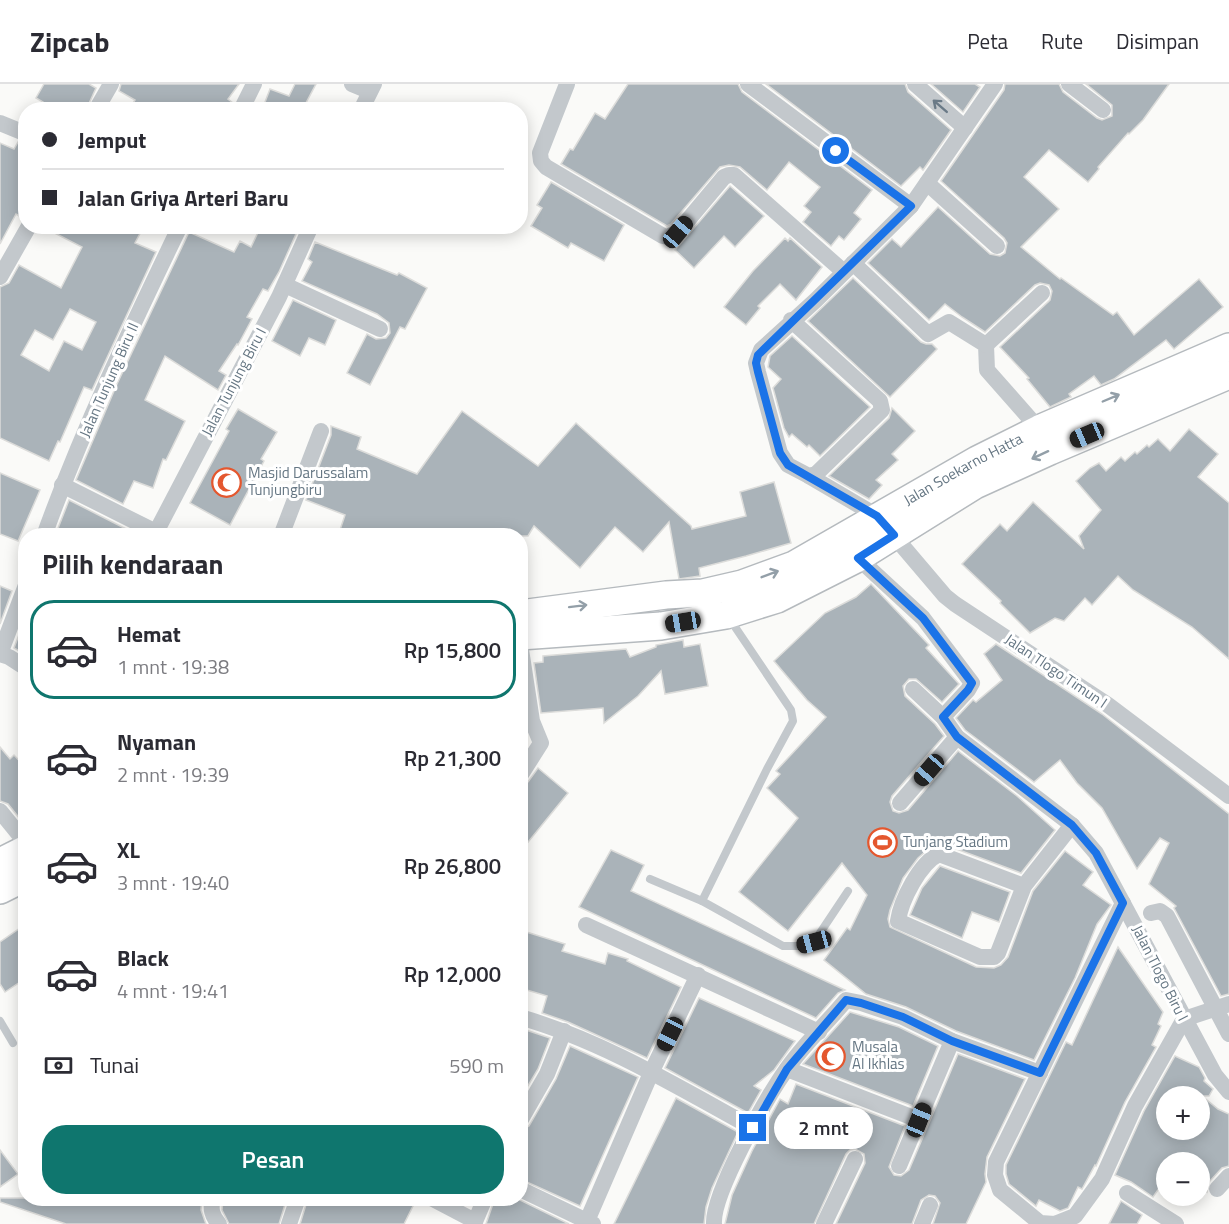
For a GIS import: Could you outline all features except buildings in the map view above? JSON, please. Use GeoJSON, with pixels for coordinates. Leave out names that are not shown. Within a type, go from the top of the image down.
{"type":"FeatureCollection","features":[{"type":"Feature","properties":{"kind":"main road","name":"Jalan Soekarno Hatta"},"geometry":{"type":"LineString","coordinates":[[528,613],[666,595],[703,593],[742,584],[886,525],[977,460],[1039,429],[1229,348]]}},
{"type":"Feature","properties":{"kind":"main road"},"geometry":{"type":"LineString","coordinates":[[528,635],[661,626],[726,615],[777,599],[858,558],[886,525],[1050,451],[1229,375]]}},
{"type":"Feature","properties":{"kind":"main road"},"geometry":{"type":"LineString","coordinates":[[0,862],[18,853]]}},
{"type":"Feature","properties":{"kind":"main road"},"geometry":{"type":"LineString","coordinates":[[0,890],[18,881]]}},
{"type":"Feature","properties":{"kind":"street"},"geometry":{"type":"LineString","coordinates":[[101,102],[111,84]]}},
{"type":"Feature","properties":{"kind":"street"},"geometry":{"type":"LineString","coordinates":[[245,102],[254,84]]}},
{"type":"Feature","properties":{"kind":"street"},"geometry":{"type":"LineString","coordinates":[[352,84],[371,87],[364,102]]}},
{"type":"Feature","properties":{"kind":"street"},"geometry":{"type":"LineString","coordinates":[[567,84],[540,153],[541,160],[546,167],[668,237],[678,232],[724,177],[734,175],[928,334],[949,322],[986,345]]}},
{"type":"Feature","properties":{"kind":"street"},"geometry":{"type":"LineString","coordinates":[[749,84],[911,206]]}},
{"type":"Feature","properties":{"kind":"street"},"geometry":{"type":"LineString","coordinates":[[915,84],[964,128]]}},
{"type":"Feature","properties":{"kind":"street"},"geometry":{"type":"LineString","coordinates":[[809,476],[816,474],[882,410],[883,406],[791,320],[911,206],[995,84]]}},
{"type":"Feature","properties":{"kind":"street"},"geometry":{"type":"LineString","coordinates":[[1069,84],[1103,110]]}},
{"type":"Feature","properties":{"kind":"street"},"geometry":{"type":"LineString","coordinates":[[0,123],[18,130]]}},
{"type":"Feature","properties":{"kind":"street"},"geometry":{"type":"LineString","coordinates":[[927,183],[997,246]]}},
{"type":"Feature","properties":{"kind":"street"},"geometry":{"type":"LineString","coordinates":[[0,277],[24,234]]}},
{"type":"Feature","properties":{"kind":"street","name":"Jalan Tunjung Biru II"},"geometry":{"type":"LineString","coordinates":[[47,528],[62,485],[126,338],[176,234]]}},
{"type":"Feature","properties":{"kind":"street","name":"Jalan Tunjung Biru I"},"geometry":{"type":"LineString","coordinates":[[161,528],[285,285],[307,234]]}},
{"type":"Feature","properties":{"kind":"street"},"geometry":{"type":"LineString","coordinates":[[285,285],[380,329]]}},
{"type":"Feature","properties":{"kind":"street"},"geometry":{"type":"LineString","coordinates":[[1039,429],[987,370],[986,345],[1042,293]]}},
{"type":"Feature","properties":{"kind":"street","name":"Jalan Tlogo Timun I"},"geometry":{"type":"LineString","coordinates":[[791,320],[758,355],[756,363],[780,453],[788,465],[886,525],[945,596],[955,604],[1108,705],[1229,796]]}},
{"type":"Feature","properties":{"kind":"street"},"geometry":{"type":"LineString","coordinates":[[284,528],[321,431]]}},
{"type":"Feature","properties":{"kind":"street"},"geometry":{"type":"LineString","coordinates":[[62,485],[146,528]]}},
{"type":"Feature","properties":{"kind":"street"},"geometry":{"type":"LineString","coordinates":[[858,558],[923,618],[972,683],[943,717]]}},
{"type":"Feature","properties":{"kind":"street"},"geometry":{"type":"LineString","coordinates":[[18,606],[0,654],[18,663]]}},
{"type":"Feature","properties":{"kind":"street","name":"Jalan Tlogo Biru I"},"geometry":{"type":"LineString","coordinates":[[913,689],[943,717],[957,737],[1072,825],[1096,853],[1215,1075],[1229,1092]]}},
{"type":"Feature","properties":{"kind":"street"},"geometry":{"type":"LineString","coordinates":[[528,695],[532,721],[541,743],[528,763]]}},
{"type":"Feature","properties":{"kind":"street"},"geometry":{"type":"LineString","coordinates":[[900,803],[957,737]]}},
{"type":"Feature","properties":{"kind":"street"},"geometry":{"type":"LineString","coordinates":[[0,810],[18,833]]}},
{"type":"Feature","properties":{"kind":"street"},"geometry":{"type":"LineString","coordinates":[[1024,886],[939,854],[929,858],[906,894],[900,907],[898,921],[980,957],[994,957],[998,953],[1024,886],[1072,825]]}},
{"type":"Feature","properties":{"kind":"street"},"geometry":{"type":"LineString","coordinates":[[1123,903],[996,1162],[995,1175],[1000,1190],[1040,1223],[1055,1224],[1075,1216],[1102,1179],[1135,1107],[1184,1019],[1223,1007]]}},
{"type":"Feature","properties":{"kind":"street"},"geometry":{"type":"LineString","coordinates":[[1151,913],[1160,912],[1167,916],[1223,1007],[1229,1034]]}},
{"type":"Feature","properties":{"kind":"street"},"geometry":{"type":"LineString","coordinates":[[586,925],[819,1032]]}},
{"type":"Feature","properties":{"kind":"street"},"geometry":{"type":"LineString","coordinates":[[528,1193],[590,1222],[651,1073],[698,975]]}},
{"type":"Feature","properties":{"kind":"street"},"geometry":{"type":"LineString","coordinates":[[714,1224],[716,1206],[753,1128],[787,1069],[846,1000],[903,1017],[952,1041],[1040,1073]]}},
{"type":"Feature","properties":{"kind":"street"},"geometry":{"type":"LineString","coordinates":[[528,1020],[564,1031],[651,1073],[753,1128]]}},
{"type":"Feature","properties":{"kind":"street"},"geometry":{"type":"LineString","coordinates":[[528,1107],[547,1074],[564,1031]]}},
{"type":"Feature","properties":{"kind":"street"},"geometry":{"type":"LineString","coordinates":[[899,1166],[952,1041]]}},
{"type":"Feature","properties":{"kind":"street"},"geometry":{"type":"LineString","coordinates":[[787,1069],[919,1120]]}},
{"type":"Feature","properties":{"kind":"street"},"geometry":{"type":"LineString","coordinates":[[824,1224],[855,1159]]}},
{"type":"Feature","properties":{"kind":"street"},"geometry":{"type":"LineString","coordinates":[[1217,1190],[1229,1176]]}},
{"type":"Feature","properties":{"kind":"street"},"geometry":{"type":"LineString","coordinates":[[1126,1193],[1153,1218],[1176,1224]]}},
{"type":"Feature","properties":{"kind":"street"},"geometry":{"type":"LineString","coordinates":[[922,1224],[930,1205]]}},
{"type":"Feature","properties":{"kind":"street"},"geometry":{"type":"LineString","coordinates":[[211,1206],[212,1215],[219,1224]]}},
{"type":"Feature","properties":{"kind":"street"},"geometry":{"type":"LineString","coordinates":[[289,1224],[295,1206]]}},
{"type":"Feature","properties":{"kind":"street"},"geometry":{"type":"LineString","coordinates":[[445,1206],[474,1223],[481,1206]]}},
{"type":"Feature","properties":{"kind":"lane"},"geometry":{"type":"LineString","coordinates":[[702,901],[793,721],[791,710],[726,615]]}},
{"type":"Feature","properties":{"kind":"lane"},"geometry":{"type":"LineString","coordinates":[[650,879],[702,901],[783,946],[799,946],[814,942],[848,891]]}},
{"type":"Feature","properties":{"kind":"lane"},"geometry":{"type":"LineString","coordinates":[[0,1021],[13,1043]]}},
{"type":"Feature","properties":{"kind":"place","name":"Masjid Darussalam Tunjungbiru"},"geometry":{"type":"Point","coordinates":[227,482]}},
{"type":"Feature","properties":{"kind":"place","name":"Tunjang Stadium"},"geometry":{"type":"Point","coordinates":[882,842]}},
{"type":"Feature","properties":{"kind":"place","name":"Musala Al Ikhlas"},"geometry":{"type":"Point","coordinates":[831,1056]}},
{"type":"Feature","properties":{"kind":"route"},"geometry":{"type":"LineString","coordinates":[[753,1128],[787,1069],[846,1000],[903,1017],[952,1041],[1040,1073],[1123,903],[1096,853],[1072,825],[957,737],[943,717],[972,683],[923,618],[858,558],[894,535],[877,516],[800,473],[788,465],[780,453],[758,372],[756,363],[758,355],[791,320],[816,300],[911,206],[836,151]]}}]}
